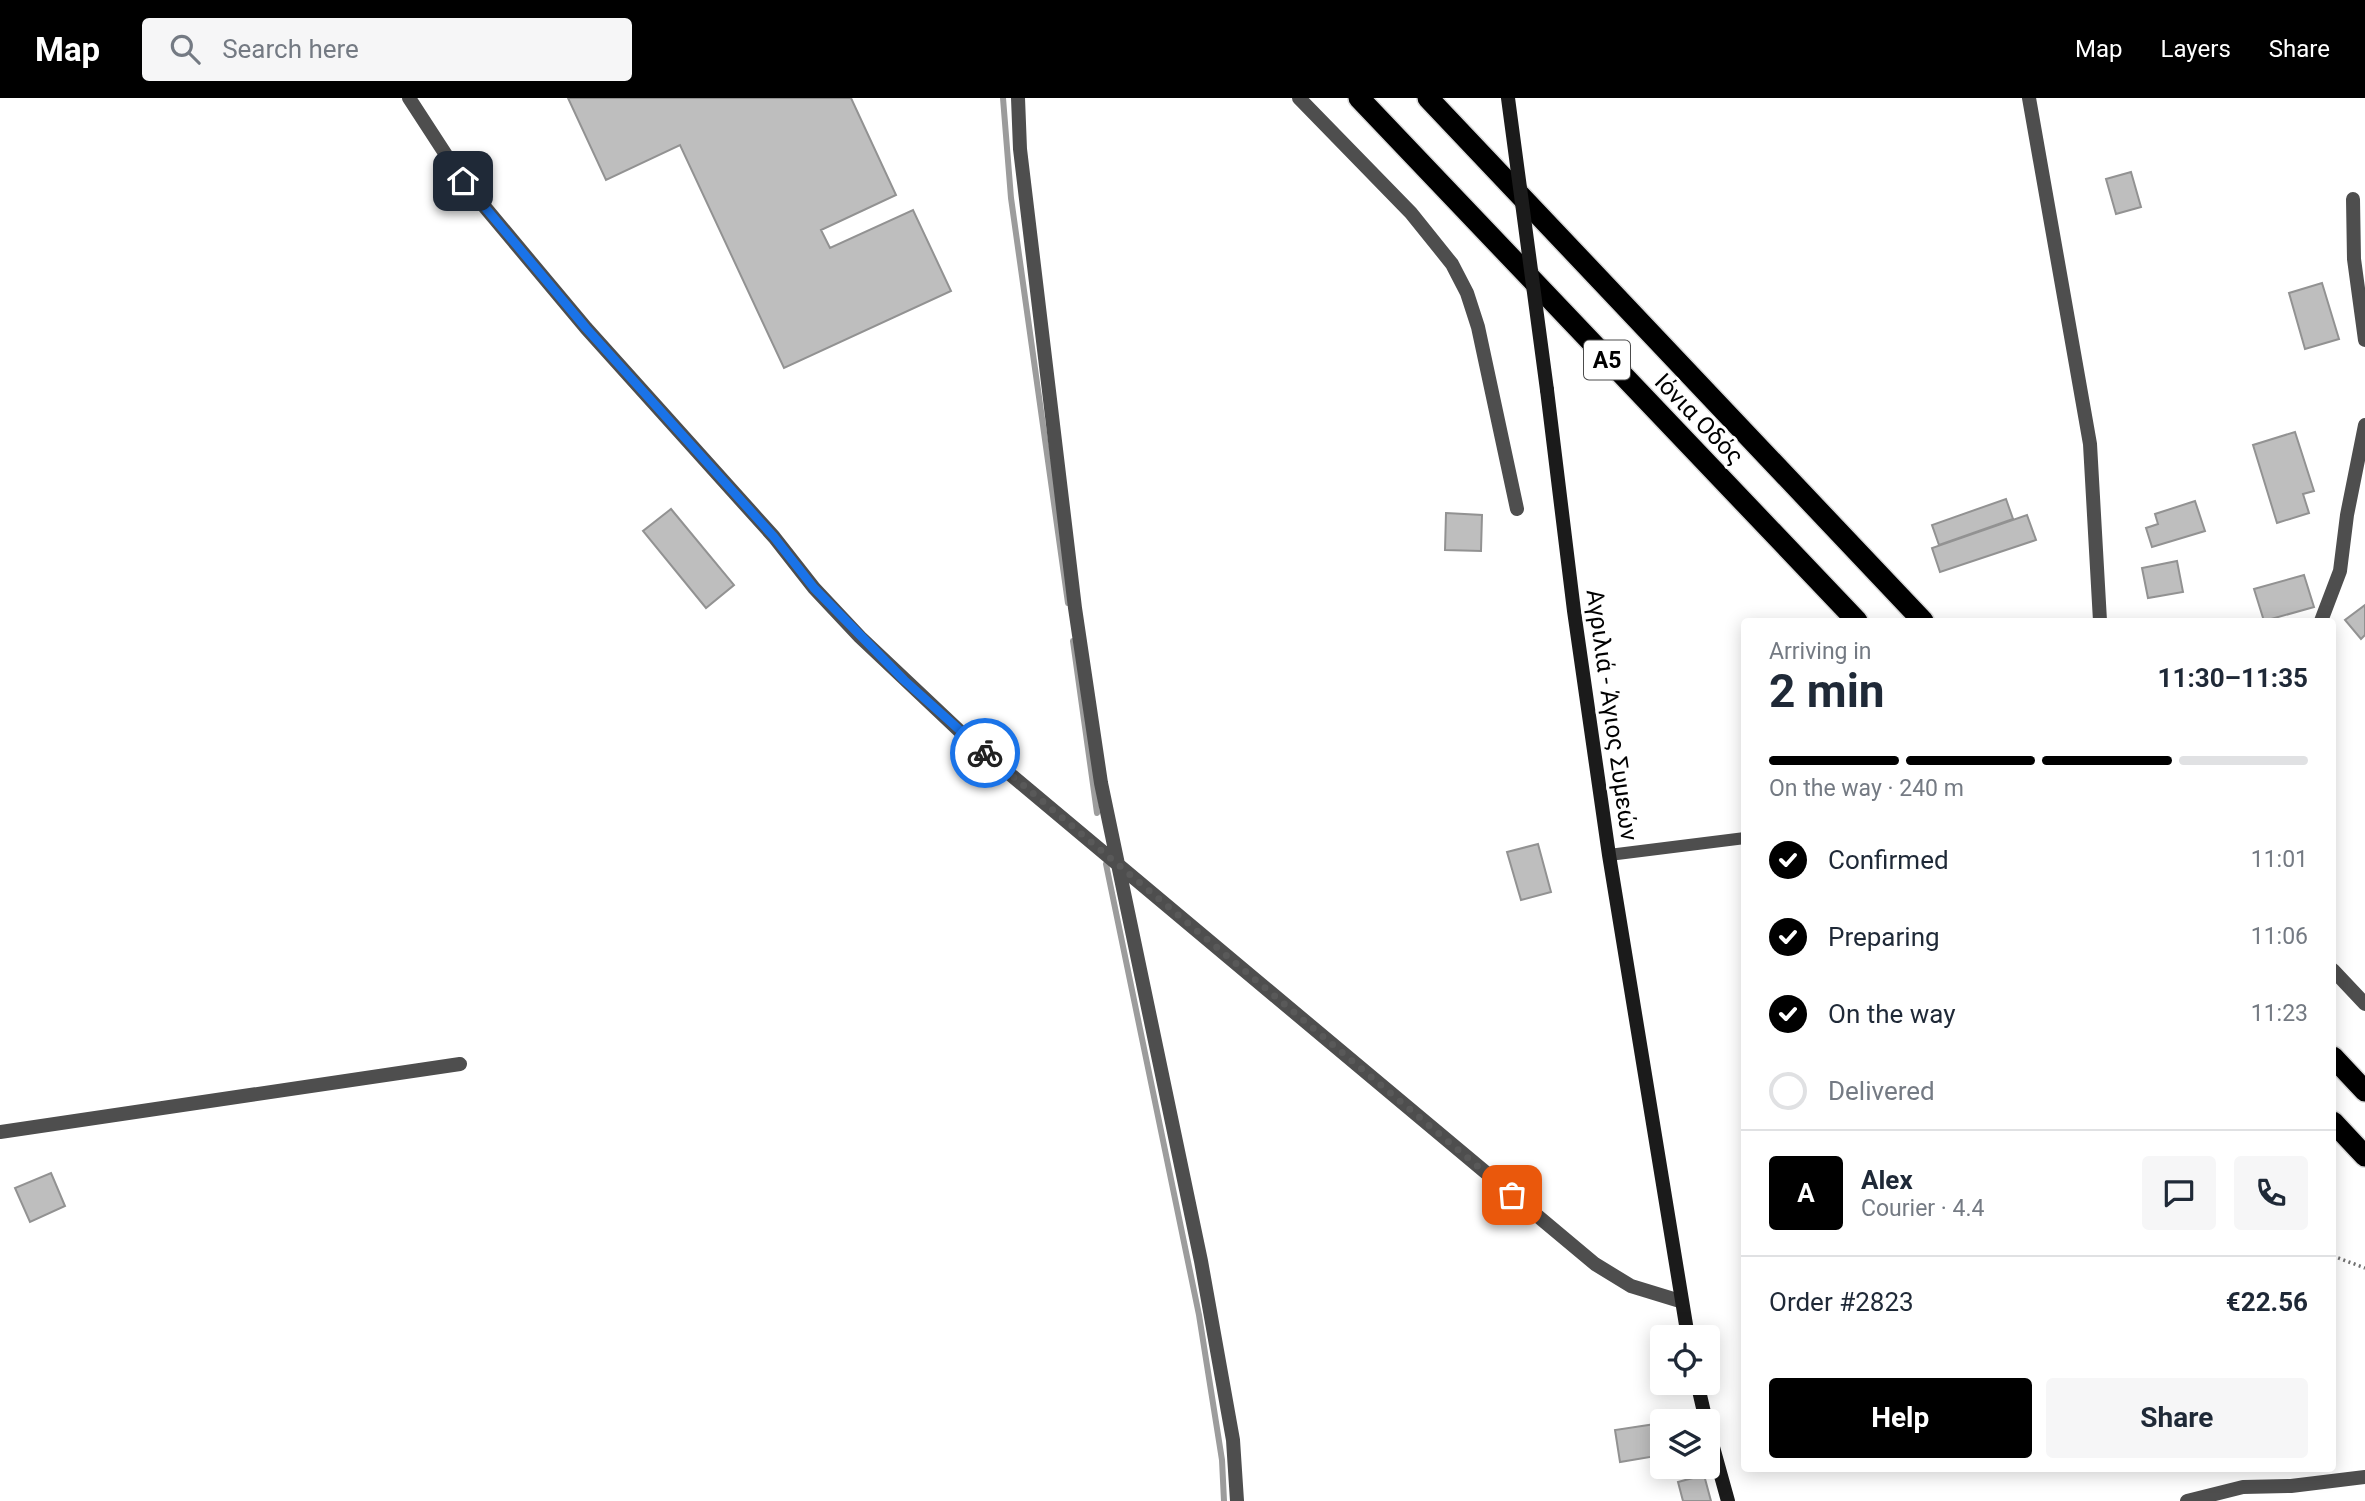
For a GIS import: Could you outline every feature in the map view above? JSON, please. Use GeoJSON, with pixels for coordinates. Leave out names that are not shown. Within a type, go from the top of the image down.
{"type":"FeatureCollection","features":[{"type":"Feature","properties":{"kind":"highway","name":"Ιόνια Οδός"},"geometry":{"type":"LineString","coordinates":[[1359,98],[1854,618]]}},
{"type":"Feature","properties":{"kind":"highway","name":"Ιόνια Οδός"},"geometry":{"type":"LineString","coordinates":[[1427,98],[1920,618]]}},
{"type":"Feature","properties":{"kind":"highway"},"geometry":{"type":"LineString","coordinates":[[2336,1060],[2365,1091]]}},
{"type":"Feature","properties":{"kind":"highway"},"geometry":{"type":"LineString","coordinates":[[2336,1125],[2365,1156]]}},
{"type":"Feature","properties":{"kind":"main road","name":"Αγριλιά - Άγιος Συμεών"},"geometry":{"type":"LineString","coordinates":[[1508,98],[1574,611],[1609,855],[1685,1325]]}},
{"type":"Feature","properties":{"kind":"main road"},"geometry":{"type":"LineString","coordinates":[[1720,1472],[1728,1501]]}},
{"type":"Feature","properties":{"kind":"street"},"geometry":{"type":"LineString","coordinates":[[409,98],[463,181],[517,247],[774,537],[814,588],[860,637],[968,739],[1595,1264],[1631,1286],[1680,1301]]}},
{"type":"Feature","properties":{"kind":"street"},"geometry":{"type":"LineString","coordinates":[[1018,98],[1026,199],[1075,608],[1101,783],[1201,1261],[1233,1440],[1237,1501]]}},
{"type":"Feature","properties":{"kind":"street"},"geometry":{"type":"LineString","coordinates":[[1299,98],[1411,213],[1452,264],[1467,293],[1478,327],[1517,509]]}},
{"type":"Feature","properties":{"kind":"street"},"geometry":{"type":"LineString","coordinates":[[2029,98],[2090,444],[2100,618]]}},
{"type":"Feature","properties":{"kind":"street"},"geometry":{"type":"LineString","coordinates":[[2353,199],[2354,259],[2365,340]]}},
{"type":"Feature","properties":{"kind":"street"},"geometry":{"type":"LineString","coordinates":[[2323,618],[2340,571],[2347,515],[2365,425]]}},
{"type":"Feature","properties":{"kind":"street"},"geometry":{"type":"LineString","coordinates":[[2336,974],[2365,1004]]}},
{"type":"Feature","properties":{"kind":"street"},"geometry":{"type":"LineString","coordinates":[[0,1132],[460,1064]]}},
{"type":"Feature","properties":{"kind":"street"},"geometry":{"type":"LineString","coordinates":[[2187,1501],[2243,1487],[2291,1486],[2365,1477]]}},
{"type":"Feature","properties":{"kind":"lane"},"geometry":{"type":"LineString","coordinates":[[1609,855],[1741,838]]}},
{"type":"Feature","properties":{"kind":"path"},"geometry":{"type":"LineString","coordinates":[[2336,1257],[2365,1268]]}},
{"type":"Feature","properties":{"kind":"building"},"geometry":{"type":"Polygon","coordinates":[[[568,98],[851,98],[896,195],[821,230],[830,248],[913,210],[951,291],[784,368],[680,145],[606,180],[568,98]]]}},
{"type":"Feature","properties":{"kind":"building"},"geometry":{"type":"Polygon","coordinates":[[[2131,172],[2141,207],[2116,214],[2106,179],[2131,172]]]}},
{"type":"Feature","properties":{"kind":"building"},"geometry":{"type":"Polygon","coordinates":[[[2322,283],[2339,339],[2305,349],[2289,293],[2322,283]]]}},
{"type":"Feature","properties":{"kind":"building"},"geometry":{"type":"Polygon","coordinates":[[[2295,432],[2314,491],[2303,494],[2309,513],[2277,523],[2253,445],[2295,432]]]}},
{"type":"Feature","properties":{"kind":"building"},"geometry":{"type":"Polygon","coordinates":[[[2006,499],[2013,519],[1939,545],[1932,525],[2006,499]]]}},
{"type":"Feature","properties":{"kind":"building"},"geometry":{"type":"Polygon","coordinates":[[[2195,501],[2205,531],[2152,547],[2146,528],[2158,524],[2155,514],[2195,501]]]}},
{"type":"Feature","properties":{"kind":"building"},"geometry":{"type":"Polygon","coordinates":[[[671,509],[734,585],[706,608],[643,531],[671,509]]]}},
{"type":"Feature","properties":{"kind":"building"},"geometry":{"type":"Polygon","coordinates":[[[1446,513],[1482,515],[1481,551],[1445,550],[1446,513]]]}},
{"type":"Feature","properties":{"kind":"building"},"geometry":{"type":"Polygon","coordinates":[[[2027,515],[2036,540],[1940,572],[1932,548],[2027,515]]]}},
{"type":"Feature","properties":{"kind":"building"},"geometry":{"type":"Polygon","coordinates":[[[2177,561],[2183,592],[2148,598],[2142,568],[2177,561]]]}},
{"type":"Feature","properties":{"kind":"building"},"geometry":{"type":"Polygon","coordinates":[[[2304,575],[2314,607],[2275,618],[2263,618],[2254,589],[2304,575]]]}},
{"type":"Feature","properties":{"kind":"building"},"geometry":{"type":"Polygon","coordinates":[[[2365,605],[2365,635],[2361,639],[2345,620],[2365,605]]]}},
{"type":"Feature","properties":{"kind":"building"},"geometry":{"type":"Polygon","coordinates":[[[1538,844],[1551,892],[1521,900],[1507,852],[1538,844]]]}},
{"type":"Feature","properties":{"kind":"building"},"geometry":{"type":"Polygon","coordinates":[[[51,1173],[65,1206],[30,1222],[15,1188],[51,1173]]]}},
{"type":"Feature","properties":{"kind":"building"},"geometry":{"type":"Polygon","coordinates":[[[1650,1425],[1650,1457],[1620,1462],[1615,1430],[1650,1425]]]}},
{"type":"Feature","properties":{"kind":"building"},"geometry":{"type":"Polygon","coordinates":[[[1705,1479],[1711,1501],[1683,1501],[1678,1482],[1705,1479]]]}},
{"type":"Feature","properties":{"kind":"waterway"},"geometry":{"type":"LineString","coordinates":[[1003,98],[1011,198],[1068,603]]}},
{"type":"Feature","properties":{"kind":"waterway"},"geometry":{"type":"LineString","coordinates":[[1073,641],[1097,813]]}},
{"type":"Feature","properties":{"kind":"waterway"},"geometry":{"type":"LineString","coordinates":[[1106,864],[1199,1315],[1222,1460],[1224,1501]]}},
{"type":"Feature","properties":{"kind":"way so far"},"geometry":{"type":"LineString","coordinates":[[985,753],[1512,1195]]}},
{"type":"Feature","properties":{"kind":"route"},"geometry":{"type":"LineString","coordinates":[[463,181],[586,328],[774,537],[814,588],[904,680],[985,753]]}}]}
